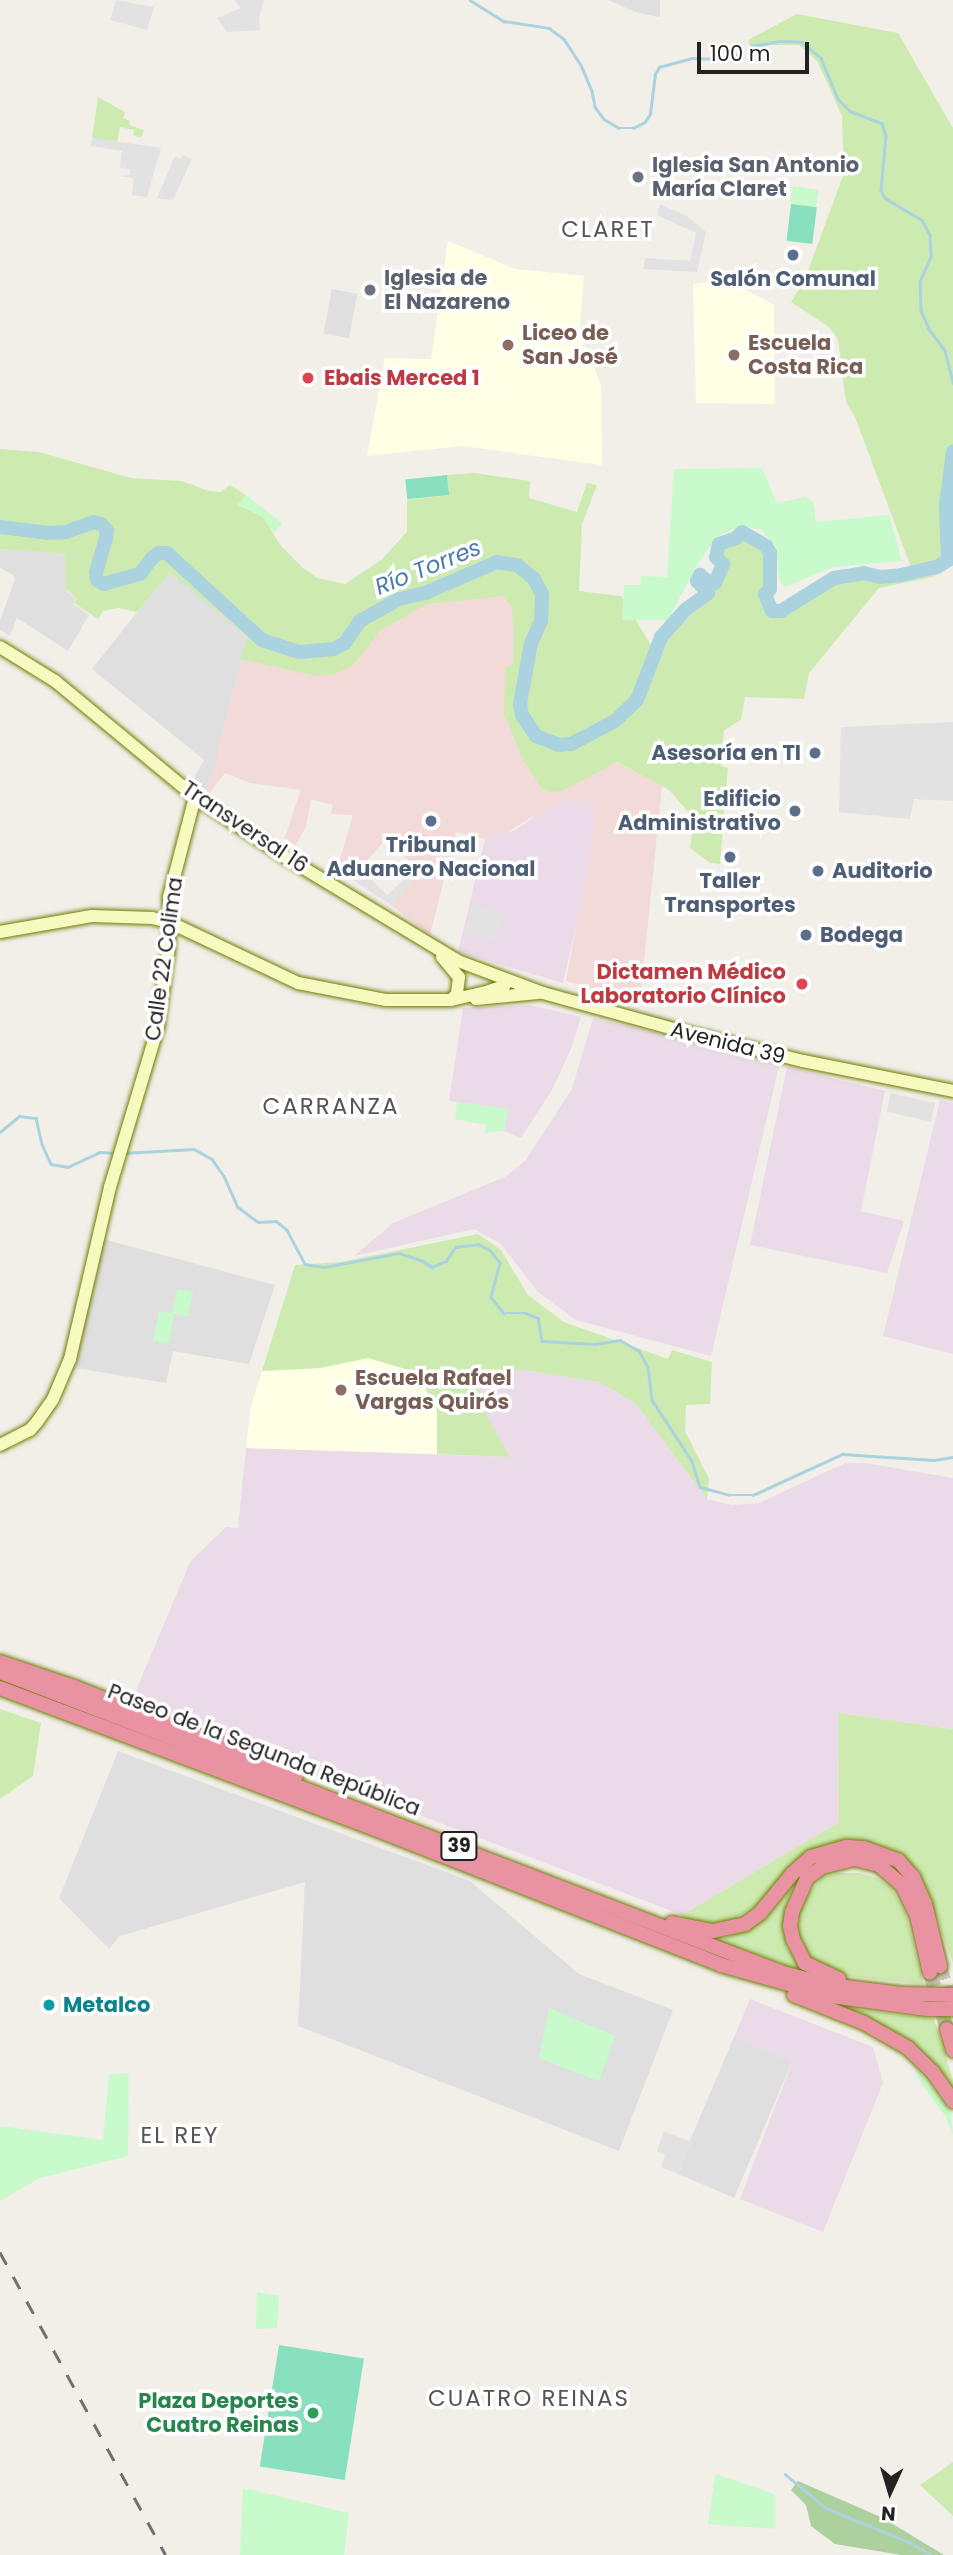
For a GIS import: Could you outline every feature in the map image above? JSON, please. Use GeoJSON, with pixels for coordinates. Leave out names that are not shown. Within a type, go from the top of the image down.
{"type":"FeatureCollection","features":[{"type":"Feature","properties":{"kind":"highway"},"geometry":{"type":"LineString","coordinates":[[0,1662],[276,1766],[396,1822]]}},
{"type":"Feature","properties":{"kind":"highway","name":"Paseo de la Segunda República"},"geometry":{"type":"LineString","coordinates":[[0,1672],[590,1896],[698,1942],[783,1973],[830,1984],[901,1994],[953,1995]]}},
{"type":"Feature","properties":{"kind":"highway","name":"Paseo de la Segunda República"},"geometry":{"type":"LineString","coordinates":[[0,1688],[385,1833],[721,1965],[831,1996],[914,2008],[953,2009]]}},
{"type":"Feature","properties":{"kind":"highway"},"geometry":{"type":"LineString","coordinates":[[0,1698],[247,1790],[385,1833]]}},
{"type":"Feature","properties":{"kind":"highway"},"geometry":{"type":"LineString","coordinates":[[590,1896],[702,1931],[727,1931],[760,1913],[792,1874],[811,1857],[838,1848],[864,1848],[899,1861],[913,1877],[925,1905],[935,1969],[913,1906],[891,1872],[869,1861],[855,1859],[822,1867],[807,1878],[792,1912],[790,1926],[798,1952],[805,1963],[831,1977],[901,1994]]}},
{"type":"Feature","properties":{"kind":"highway"},"geometry":{"type":"LineString","coordinates":[[721,1965],[886,2034],[908,2048],[932,2071],[953,2101]]}},
{"type":"Feature","properties":{"kind":"highway"},"geometry":{"type":"LineString","coordinates":[[947,2029],[953,2050]]}},
{"type":"Feature","properties":{"kind":"main road","name":"Transversal 16"},"geometry":{"type":"LineString","coordinates":[[0,648],[55,681],[195,797],[285,857],[433,947],[506,981]]}},
{"type":"Feature","properties":{"kind":"main road","name":"Calle 22 Colima"},"geometry":{"type":"LineString","coordinates":[[0,1446],[30,1430],[52,1399],[70,1359],[117,1163],[158,1027],[169,947],[169,897],[195,797]]}},
{"type":"Feature","properties":{"kind":"main road"},"geometry":{"type":"LineString","coordinates":[[0,932],[105,914],[169,922],[261,968],[311,986],[386,1000],[452,1000],[543,993]]}},
{"type":"Feature","properties":{"kind":"main road"},"geometry":{"type":"LineString","coordinates":[[433,947],[459,977],[457,994],[452,1000]]}},
{"type":"Feature","properties":{"kind":"main road"},"geometry":{"type":"LineString","coordinates":[[452,1000],[504,986],[506,981]]}},
{"type":"Feature","properties":{"kind":"main road","name":"Avenida 39"},"geometry":{"type":"LineString","coordinates":[[506,981],[803,1061],[953,1091]]}},
{"type":"Feature","properties":{"kind":"shaded area"},"geometry":{"type":"Polygon","coordinates":[[[116,0],[154,7],[147,30],[110,20],[116,0]]]}},
{"type":"Feature","properties":{"kind":"shaded area"},"geometry":{"type":"Polygon","coordinates":[[[234,0],[264,0],[259,18],[260,30],[227,32],[217,18],[241,8],[234,0]]]}},
{"type":"Feature","properties":{"kind":"shaded area"},"geometry":{"type":"Polygon","coordinates":[[[608,0],[660,0],[660,17],[638,13],[608,0]]]}},
{"type":"Feature","properties":{"kind":"shaded area"},"geometry":{"type":"Polygon","coordinates":[[[92,138],[161,148],[147,197],[132,195],[134,178],[117,176],[130,175],[130,169],[120,168],[122,151],[91,146],[92,138]]]}},
{"type":"Feature","properties":{"kind":"shaded area"},"geometry":{"type":"Polygon","coordinates":[[[183,155],[192,159],[173,200],[157,198],[175,156],[180,159],[183,155]]]}},
{"type":"Feature","properties":{"kind":"shaded area"},"geometry":{"type":"Polygon","coordinates":[[[660,204],[688,217],[706,232],[697,272],[643,269],[645,258],[690,261],[696,233],[657,215],[660,204]]]}},
{"type":"Feature","properties":{"kind":"shaded area","name":"Liceo de San José"},"geometry":{"type":"Polygon","coordinates":[[[448,241],[515,269],[584,276],[579,337],[589,353],[601,386],[602,465],[463,446],[367,456],[385,358],[431,359],[448,241]]]}},
{"type":"Feature","properties":{"kind":"shaded area","name":"Escuela Costa Rica"},"geometry":{"type":"Polygon","coordinates":[[[711,282],[746,290],[774,305],[775,404],[696,403],[693,284],[711,282]]]}},
{"type":"Feature","properties":{"kind":"shaded area"},"geometry":{"type":"Polygon","coordinates":[[[332,289],[358,294],[349,338],[323,333],[332,289]]]}},
{"type":"Feature","properties":{"kind":"shaded area"},"geometry":{"type":"Polygon","coordinates":[[[0,549],[65,554],[66,590],[76,599],[73,604],[89,615],[68,651],[17,618],[10,636],[0,630],[0,621],[15,579],[0,568],[0,549]]]}},
{"type":"Feature","properties":{"kind":"shaded area"},"geometry":{"type":"Polygon","coordinates":[[[493,569],[616,762],[662,786],[640,1002],[566,981],[593,834],[573,800],[541,812],[504,834],[487,835],[485,839],[456,832],[430,935],[390,904],[412,882],[406,873],[414,865],[385,840],[351,879],[337,869],[353,815],[331,814],[333,805],[311,799],[306,827],[295,846],[284,839],[301,790],[250,783],[225,773],[208,795],[203,791],[216,770],[218,747],[248,637],[361,636],[493,569]]]}},
{"type":"Feature","properties":{"kind":"shaded area"},"geometry":{"type":"Polygon","coordinates":[[[170,571],[248,637],[219,747],[216,770],[203,791],[191,783],[204,760],[92,669],[170,571]]]}},
{"type":"Feature","properties":{"kind":"shaded area"},"geometry":{"type":"Polygon","coordinates":[[[953,722],[953,801],[914,799],[910,819],[839,812],[841,727],[953,722]]]}},
{"type":"Feature","properties":{"kind":"shaded area"},"geometry":{"type":"Polygon","coordinates":[[[573,800],[594,804],[593,834],[584,892],[563,983],[458,952],[486,835],[514,831],[541,812],[573,800]]]}},
{"type":"Feature","properties":{"kind":"shaded area"},"geometry":{"type":"Polygon","coordinates":[[[360,868],[387,895],[408,876],[412,882],[390,904],[351,879],[360,868]]]}},
{"type":"Feature","properties":{"kind":"shaded area"},"geometry":{"type":"Polygon","coordinates":[[[473,904],[503,914],[494,941],[464,932],[473,904]]]}},
{"type":"Feature","properties":{"kind":"shaded area"},"geometry":{"type":"Polygon","coordinates":[[[530,1005],[581,1017],[571,1049],[552,1090],[521,1138],[504,1131],[507,1109],[449,1101],[463,1008],[530,1005]]]}},
{"type":"Feature","properties":{"kind":"shaded area"},"geometry":{"type":"Polygon","coordinates":[[[593,1018],[780,1062],[711,1356],[576,1320],[538,1292],[501,1244],[474,1229],[354,1256],[393,1223],[505,1177],[525,1161],[572,1089],[593,1018]]]}},
{"type":"Feature","properties":{"kind":"shaded area"},"geometry":{"type":"Polygon","coordinates":[[[787,1067],[885,1091],[861,1211],[904,1221],[887,1273],[750,1245],[787,1067]]]}},
{"type":"Feature","properties":{"kind":"shaded area"},"geometry":{"type":"Polygon","coordinates":[[[891,1093],[935,1103],[931,1122],[887,1112],[891,1093]]]}},
{"type":"Feature","properties":{"kind":"shaded area"},"geometry":{"type":"Polygon","coordinates":[[[940,1100],[953,1103],[953,1354],[883,1336],[940,1100]]]}},
{"type":"Feature","properties":{"kind":"shaded area"},"geometry":{"type":"Polygon","coordinates":[[[103,1239],[275,1285],[249,1364],[173,1351],[166,1383],[75,1368],[103,1239]]]}},
{"type":"Feature","properties":{"kind":"shaded area","name":"Escuela Rafael Vargas Quirós"},"geometry":{"type":"Polygon","coordinates":[[[368,1358],[416,1372],[437,1410],[437,1454],[246,1448],[251,1407],[262,1371],[320,1368],[368,1358]]]}},
{"type":"Feature","properties":{"kind":"shaded area"},"geometry":{"type":"Polygon","coordinates":[[[525,1370],[599,1382],[636,1404],[707,1499],[732,1505],[759,1503],[845,1463],[865,1463],[953,1478],[953,1729],[838,1713],[839,1822],[682,1915],[130,1705],[190,1562],[226,1527],[238,1528],[246,1448],[509,1457],[484,1410],[475,1376],[525,1370]]]}},
{"type":"Feature","properties":{"kind":"shaded area"},"geometry":{"type":"Polygon","coordinates":[[[118,1751],[470,1881],[579,1974],[673,2010],[619,2151],[298,2026],[305,1882],[120,1936],[109,1949],[59,1898],[118,1751]]]}},
{"type":"Feature","properties":{"kind":"shaded area"},"geometry":{"type":"Polygon","coordinates":[[[750,1999],[873,2047],[883,2083],[823,2232],[740,2199],[792,2062],[734,2037],[750,1999]]]}},
{"type":"Feature","properties":{"kind":"shaded area"},"geometry":{"type":"Polygon","coordinates":[[[734,2037],[792,2062],[734,2198],[676,2173],[734,2037]]]}},
{"type":"Feature","properties":{"kind":"shaded area"},"geometry":{"type":"Polygon","coordinates":[[[664,2131],[692,2142],[679,2174],[661,2167],[665,2155],[657,2151],[664,2131]]]}},
{"type":"Feature","properties":{"kind":"green space"},"geometry":{"type":"Polygon","coordinates":[[[797,14],[898,33],[953,128],[953,565],[933,577],[879,588],[809,673],[804,699],[745,697],[741,720],[724,730],[721,766],[728,768],[720,864],[710,863],[690,848],[694,818],[669,790],[617,762],[562,791],[548,792],[541,788],[522,758],[504,713],[505,668],[513,664],[514,630],[511,606],[503,596],[427,604],[381,630],[353,665],[335,674],[317,676],[240,659],[248,637],[170,572],[137,612],[118,608],[103,611],[98,619],[74,603],[77,599],[66,589],[65,554],[0,549],[0,449],[39,452],[131,478],[182,481],[209,491],[220,492],[230,485],[246,495],[238,505],[263,517],[281,546],[303,568],[317,578],[345,584],[381,560],[407,532],[407,500],[449,495],[447,475],[474,473],[530,481],[529,498],[577,512],[587,483],[597,485],[582,524],[579,591],[621,596],[660,660],[667,637],[712,596],[727,568],[720,554],[724,545],[744,537],[760,547],[767,558],[767,586],[761,591],[770,614],[780,615],[835,582],[914,575],[855,417],[846,402],[838,339],[829,327],[791,302],[805,279],[844,173],[842,116],[817,61],[799,45],[770,45],[753,52],[748,40],[797,14]]]}},
{"type":"Feature","properties":{"kind":"green space"},"geometry":{"type":"Polygon","coordinates":[[[98,97],[125,112],[123,118],[130,121],[129,125],[144,130],[141,138],[133,135],[134,130],[120,127],[117,142],[92,138],[98,97]]]}},
{"type":"Feature","properties":{"kind":"green space"},"geometry":{"type":"Polygon","coordinates":[[[793,186],[819,190],[816,208],[790,204],[793,186]]]}},
{"type":"Feature","properties":{"kind":"green space"},"geometry":{"type":"Polygon","coordinates":[[[791,204],[817,207],[812,244],[786,241],[791,204]]]}},
{"type":"Feature","properties":{"kind":"green space"},"geometry":{"type":"Polygon","coordinates":[[[762,468],[777,503],[805,497],[813,502],[816,522],[889,515],[902,561],[833,567],[785,587],[780,582],[775,546],[762,530],[742,526],[718,536],[698,563],[668,620],[622,620],[624,585],[640,585],[641,576],[667,577],[674,469],[762,468]]]}},
{"type":"Feature","properties":{"kind":"green space"},"geometry":{"type":"Polygon","coordinates":[[[447,475],[449,495],[407,499],[405,479],[447,475]]]}},
{"type":"Feature","properties":{"kind":"green space"},"geometry":{"type":"Polygon","coordinates":[[[246,495],[282,523],[274,534],[263,517],[237,505],[246,495]]]}},
{"type":"Feature","properties":{"kind":"green space"},"geometry":{"type":"Polygon","coordinates":[[[457,1102],[508,1109],[504,1131],[485,1133],[486,1125],[455,1119],[457,1102]]]}},
{"type":"Feature","properties":{"kind":"green space"},"geometry":{"type":"Polygon","coordinates":[[[478,1234],[501,1250],[528,1295],[564,1322],[668,1359],[672,1350],[712,1362],[710,1404],[686,1405],[685,1431],[709,1479],[707,1499],[636,1404],[599,1382],[525,1370],[476,1376],[484,1410],[510,1457],[437,1454],[437,1410],[416,1372],[368,1358],[320,1368],[262,1371],[295,1265],[341,1262],[478,1234]]]}},
{"type":"Feature","properties":{"kind":"green space"},"geometry":{"type":"Polygon","coordinates":[[[177,1289],[193,1292],[188,1316],[174,1314],[169,1343],[153,1341],[159,1312],[172,1313],[177,1289]]]}},
{"type":"Feature","properties":{"kind":"green space"},"geometry":{"type":"Polygon","coordinates":[[[0,1709],[41,1723],[33,1776],[0,1799],[0,1709]]]}},
{"type":"Feature","properties":{"kind":"green space"},"geometry":{"type":"Polygon","coordinates":[[[838,1713],[953,1729],[953,1963],[919,1871],[884,1848],[851,1839],[816,1850],[759,1904],[726,1923],[693,1925],[682,1915],[839,1822],[838,1713]]]}},
{"type":"Feature","properties":{"kind":"green space"},"geometry":{"type":"Polygon","coordinates":[[[837,1873],[860,1873],[877,1878],[891,1887],[906,1914],[923,1984],[845,1976],[826,1970],[812,1961],[797,1932],[801,1901],[823,1877],[837,1873]]]}},
{"type":"Feature","properties":{"kind":"green space"},"geometry":{"type":"Polygon","coordinates":[[[792,1887],[785,1912],[784,1930],[787,1948],[804,1972],[719,1941],[767,1917],[792,1887]]]}},
{"type":"Feature","properties":{"kind":"green space"},"geometry":{"type":"Polygon","coordinates":[[[838,2007],[934,2019],[953,2080],[953,2096],[934,2066],[838,2007]]]}},
{"type":"Feature","properties":{"kind":"green space"},"geometry":{"type":"Polygon","coordinates":[[[549,2008],[615,2036],[599,2081],[539,2058],[549,2008]]]}},
{"type":"Feature","properties":{"kind":"green space"},"geometry":{"type":"Polygon","coordinates":[[[914,2065],[951,2112],[953,2135],[946,2117],[918,2079],[914,2065]]]}},
{"type":"Feature","properties":{"kind":"green space"},"geometry":{"type":"Polygon","coordinates":[[[129,2073],[128,2156],[40,2178],[0,2201],[0,2126],[103,2140],[109,2075],[129,2073]]]}},
{"type":"Feature","properties":{"kind":"green space"},"geometry":{"type":"Polygon","coordinates":[[[257,2292],[279,2296],[277,2328],[256,2329],[257,2292]]]}},
{"type":"Feature","properties":{"kind":"green space","name":"Plaza Deportes Cuatro Reinas"},"geometry":{"type":"Polygon","coordinates":[[[279,2345],[364,2358],[345,2480],[260,2466],[279,2345]]]}},
{"type":"Feature","properties":{"kind":"green space"},"geometry":{"type":"Polygon","coordinates":[[[953,2462],[953,2516],[920,2485],[953,2462]]]}},
{"type":"Feature","properties":{"kind":"green space"},"geometry":{"type":"Polygon","coordinates":[[[715,2474],[775,2494],[775,2529],[708,2524],[715,2474]]]}},
{"type":"Feature","properties":{"kind":"green space"},"geometry":{"type":"Polygon","coordinates":[[[798,2481],[883,2518],[944,2555],[901,2555],[835,2544],[811,2526],[806,2505],[791,2490],[798,2481]]]}},
{"type":"Feature","properties":{"kind":"green space"},"geometry":{"type":"Polygon","coordinates":[[[243,2488],[349,2513],[344,2555],[240,2555],[243,2488]]]}},
{"type":"Feature","properties":{"kind":"waterway"},"geometry":{"type":"LineString","coordinates":[[470,0],[504,21],[549,28],[564,39],[581,65],[592,91],[595,107],[604,119],[619,128],[633,128],[645,122],[650,114],[655,74],[659,67],[692,58],[718,59],[738,54]]}},
{"type":"Feature","properties":{"kind":"waterway"},"geometry":{"type":"LineString","coordinates":[[751,46],[779,41],[802,42],[821,58],[838,99],[850,111],[882,123],[886,136],[881,190],[885,198],[922,220],[930,235],[931,257],[920,282],[921,310],[929,329],[945,350],[953,383]]}},
{"type":"Feature","properties":{"kind":"waterway","name":"Río Torres"},"geometry":{"type":"LineString","coordinates":[[0,527],[49,533],[66,532],[93,522],[101,524],[107,530],[96,572],[97,580],[104,584],[140,574],[152,558],[159,553],[167,553],[262,640],[299,652],[334,649],[345,643],[360,621],[399,599],[425,593],[497,562],[517,565],[534,579],[542,594],[541,621],[531,643],[520,704],[522,715],[536,736],[559,745],[571,744],[615,721],[637,700],[661,637],[685,610],[708,593],[697,581],[700,575],[712,584],[715,583],[723,564],[716,557],[719,544],[736,538],[742,532],[766,546],[770,553],[770,589],[765,594],[772,611],[781,611],[834,578],[864,573],[880,577],[901,575],[937,567],[948,560],[946,506],[953,451]]}},
{"type":"Feature","properties":{"kind":"waterway"},"geometry":{"type":"LineString","coordinates":[[0,1132],[19,1116],[36,1118],[42,1144],[51,1164],[68,1167],[100,1152],[117,1153]]}},
{"type":"Feature","properties":{"kind":"waterway"},"geometry":{"type":"LineString","coordinates":[[123,1153],[194,1149],[212,1159],[224,1176],[238,1207],[258,1222],[276,1221],[287,1230],[305,1264],[324,1267],[399,1253],[421,1260],[432,1267],[446,1261],[455,1247],[478,1244],[490,1250],[500,1263],[491,1297],[504,1313],[525,1313],[538,1318],[542,1341],[595,1344],[620,1340],[639,1351],[648,1367],[652,1400],[692,1461],[700,1487],[729,1495],[753,1495],[842,1454],[934,1460],[953,1457]]}},
{"type":"Feature","properties":{"kind":"waterway"},"geometry":{"type":"LineString","coordinates":[[785,2474],[826,2508],[911,2543],[931,2555]]}},
{"type":"Feature","properties":{"kind":"tunnel"},"geometry":{"type":"LineString","coordinates":[[940,1966],[951,2004]]}},
{"type":"Feature","properties":{"kind":"tunnel"},"geometry":{"type":"LineString","coordinates":[[930,1973],[947,2029]]}},
{"type":"Feature","properties":{"kind":"railway"},"geometry":{"type":"LineString","coordinates":[[0,2252],[166,2555]]}},
{"type":"Feature","properties":{"kind":"place","name":"Iglesia San Antonio María Claret"},"geometry":{"type":"Point","coordinates":[638,177]}},
{"type":"Feature","properties":{"kind":"place","name":"Salón Comunal"},"geometry":{"type":"Point","coordinates":[793,255]}},
{"type":"Feature","properties":{"kind":"place","name":"Iglesia de El Nazareno"},"geometry":{"type":"Point","coordinates":[370,290]}},
{"type":"Feature","properties":{"kind":"place","name":"Liceo de San José"},"geometry":{"type":"Point","coordinates":[508,345]}},
{"type":"Feature","properties":{"kind":"place","name":"Escuela Costa Rica"},"geometry":{"type":"Point","coordinates":[734,355]}},
{"type":"Feature","properties":{"kind":"place","name":"Ebais Merced 1"},"geometry":{"type":"Point","coordinates":[308,378]}},
{"type":"Feature","properties":{"kind":"place","name":"Asesoría en TI"},"geometry":{"type":"Point","coordinates":[815,753]}},
{"type":"Feature","properties":{"kind":"place","name":"Edificio Administrativo"},"geometry":{"type":"Point","coordinates":[795,811]}},
{"type":"Feature","properties":{"kind":"place","name":"Tribunal Aduanero Nacional"},"geometry":{"type":"Point","coordinates":[431,821]}},
{"type":"Feature","properties":{"kind":"place","name":"Taller Transportes"},"geometry":{"type":"Point","coordinates":[730,857]}},
{"type":"Feature","properties":{"kind":"place","name":"Auditorio"},"geometry":{"type":"Point","coordinates":[818,871]}},
{"type":"Feature","properties":{"kind":"place","name":"Bodega"},"geometry":{"type":"Point","coordinates":[806,935]}},
{"type":"Feature","properties":{"kind":"place","name":"Dictamen Médico Laboratorio Clínico"},"geometry":{"type":"Point","coordinates":[802,984]}},
{"type":"Feature","properties":{"kind":"place","name":"Escuela Rafael Vargas Quirós"},"geometry":{"type":"Point","coordinates":[341,1390]}},
{"type":"Feature","properties":{"kind":"place","name":"Metalco"},"geometry":{"type":"Point","coordinates":[49,2005]}},
{"type":"Feature","properties":{"kind":"place","name":"Plaza Deportes Cuatro Reinas"},"geometry":{"type":"Point","coordinates":[313,2413]}},
{"type":"Feature","properties":{"kind":"district","name":"CLARET"},"geometry":{"type":"Point","coordinates":[608,229]}},
{"type":"Feature","properties":{"kind":"district","name":"CARRANZA"},"geometry":{"type":"Point","coordinates":[331,1106]}},
{"type":"Feature","properties":{"kind":"district","name":"EL REY"},"geometry":{"type":"Point","coordinates":[180,2135]}},
{"type":"Feature","properties":{"kind":"district","name":"CUATRO REINAS"},"geometry":{"type":"Point","coordinates":[529,2398]}}]}
